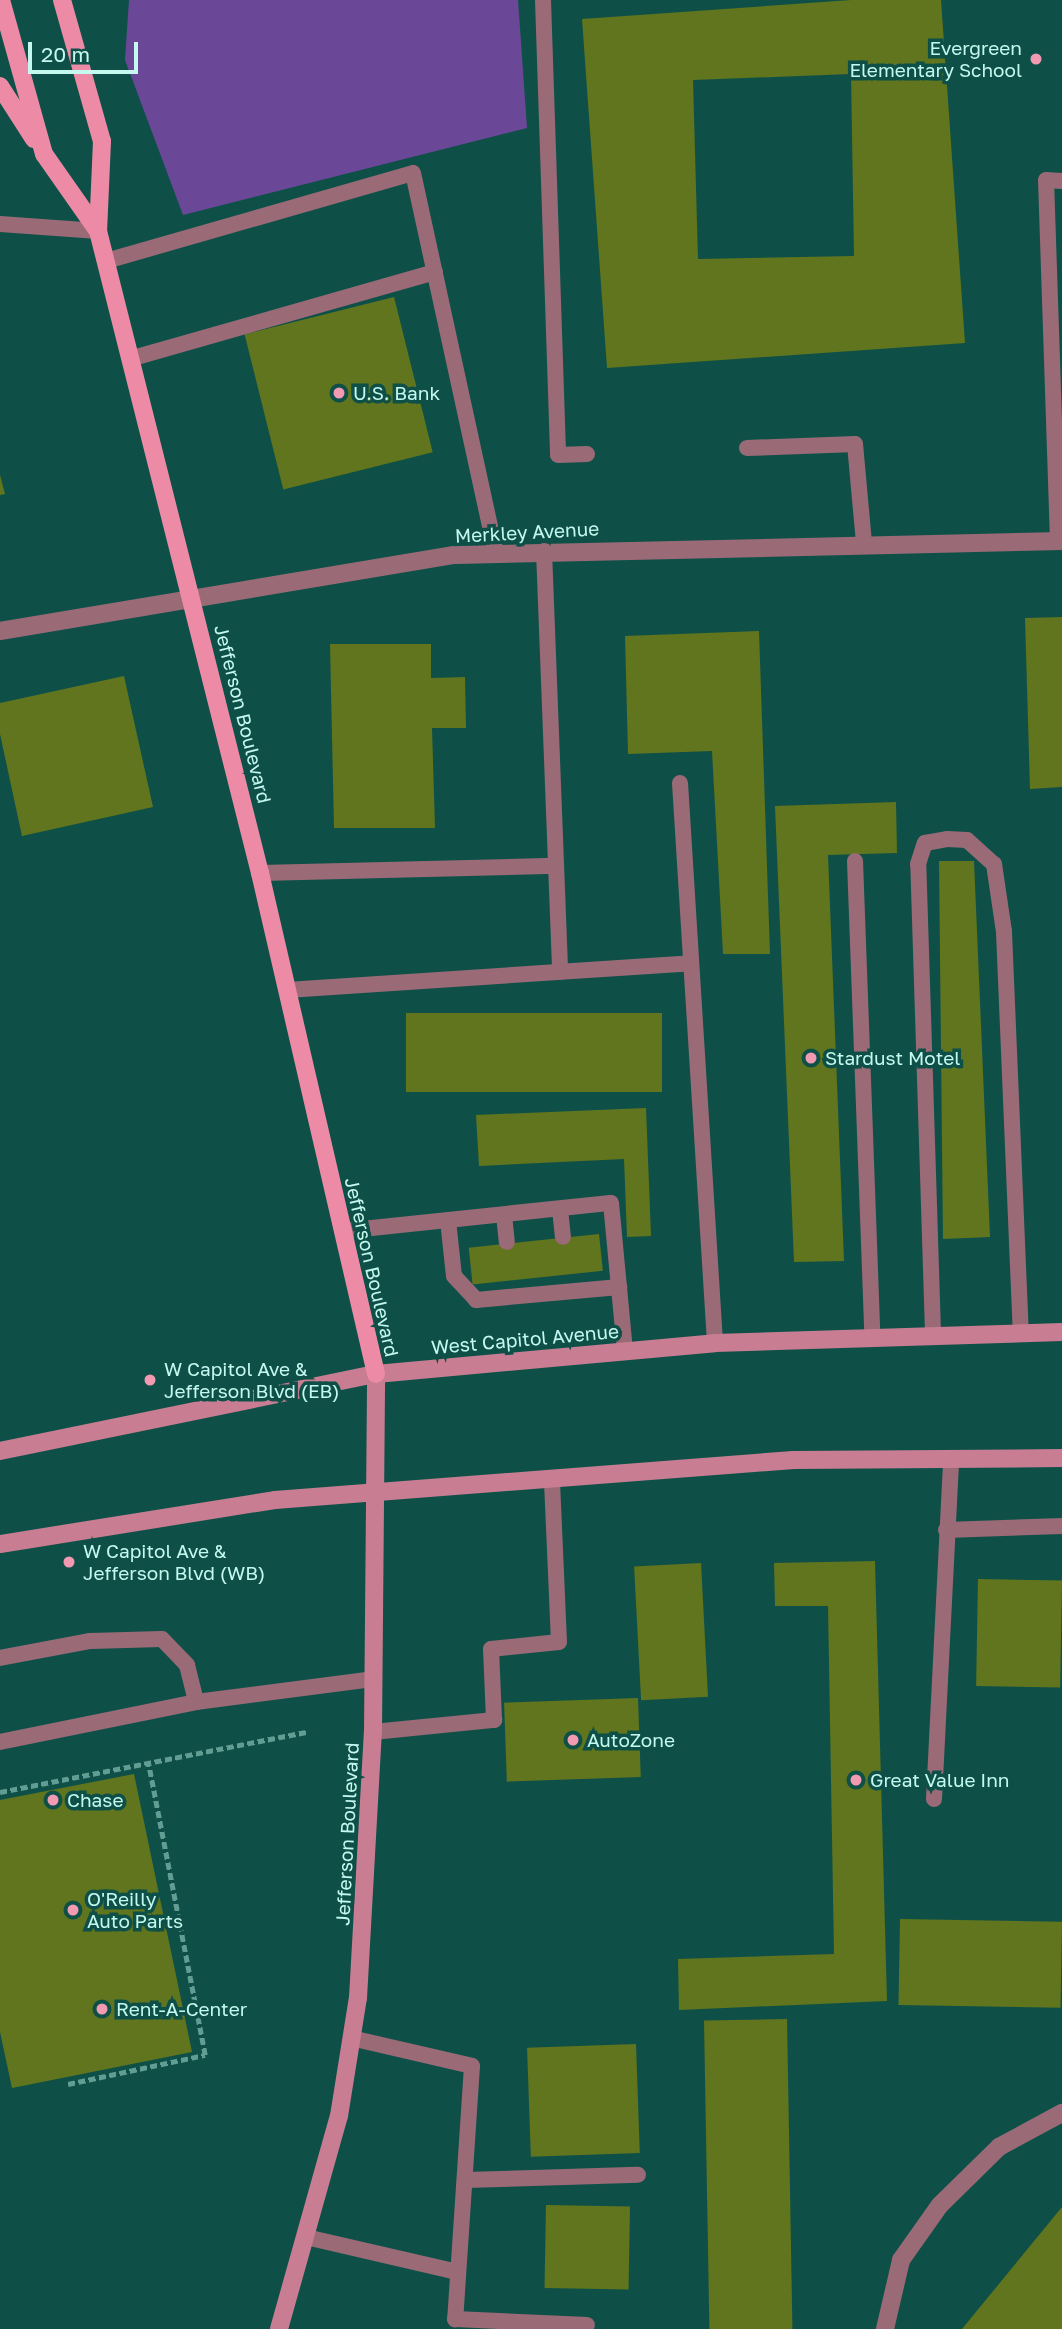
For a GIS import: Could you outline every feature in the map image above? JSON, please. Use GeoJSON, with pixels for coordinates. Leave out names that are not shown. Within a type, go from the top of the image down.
{"type":"FeatureCollection","features":[{"type":"Feature","properties":{"kind":"main road","name":"Jefferson Boulevard"},"geometry":{"type":"LineString","coordinates":[[1,0],[44,154],[99,231]]}},
{"type":"Feature","properties":{"kind":"main road","name":"Jefferson Boulevard"},"geometry":{"type":"LineString","coordinates":[[62,0],[102,141],[99,231],[260,873],[376,1374],[373,1732],[351,2038],[339,2116],[279,2329]]}},
{"type":"Feature","properties":{"kind":"main road"},"geometry":{"type":"LineString","coordinates":[[0,86],[44,154]]}},
{"type":"Feature","properties":{"kind":"main road","name":"West Capitol Avenue"},"geometry":{"type":"LineString","coordinates":[[0,1451],[376,1374],[715,1343],[872,1334],[1062,1332]]}},
{"type":"Feature","properties":{"kind":"main road"},"geometry":{"type":"LineString","coordinates":[[0,1544],[275,1500],[769,1462],[1062,1458]]}},
{"type":"Feature","properties":{"kind":"street","name":"Merkley Avenue"},"geometry":{"type":"LineString","coordinates":[[0,631],[193,598],[496,553],[864,542],[1060,541]]}},
{"type":"Feature","properties":{"kind":"street"},"geometry":{"type":"LineString","coordinates":[[885,2329],[901,2260],[940,2205],[999,2147],[1062,2113]]}},
{"type":"Feature","properties":{"kind":"lane"},"geometry":{"type":"LineString","coordinates":[[542,0],[558,455],[587,454]]}},
{"type":"Feature","properties":{"kind":"lane"},"geometry":{"type":"LineString","coordinates":[[106,261],[413,173],[496,553]]}},
{"type":"Feature","properties":{"kind":"lane"},"geometry":{"type":"LineString","coordinates":[[1054,180],[1060,541]]}},
{"type":"Feature","properties":{"kind":"lane"},"geometry":{"type":"LineString","coordinates":[[0,224],[99,231]]}},
{"type":"Feature","properties":{"kind":"lane"},"geometry":{"type":"LineString","coordinates":[[132,358],[435,272]]}},
{"type":"Feature","properties":{"kind":"lane"},"geometry":{"type":"LineString","coordinates":[[747,448],[855,444],[864,542]]}},
{"type":"Feature","properties":{"kind":"lane"},"geometry":{"type":"LineString","coordinates":[[544,551],[560,972]]}},
{"type":"Feature","properties":{"kind":"lane"},"geometry":{"type":"LineString","coordinates":[[680,783],[715,1343]]}},
{"type":"Feature","properties":{"kind":"lane"},"geometry":{"type":"LineString","coordinates":[[933,1334],[917,874],[925,844],[947,839],[967,840],[994,863],[1004,932],[1021,1332]]}},
{"type":"Feature","properties":{"kind":"lane"},"geometry":{"type":"LineString","coordinates":[[855,861],[872,1334]]}},
{"type":"Feature","properties":{"kind":"lane"},"geometry":{"type":"LineString","coordinates":[[260,873],[556,866]]}},
{"type":"Feature","properties":{"kind":"lane"},"geometry":{"type":"LineString","coordinates":[[287,990],[691,963]]}},
{"type":"Feature","properties":{"kind":"lane"},"geometry":{"type":"LineString","coordinates":[[343,1231],[611,1203],[625,1351]]}},
{"type":"Feature","properties":{"kind":"lane"},"geometry":{"type":"LineString","coordinates":[[560,1209],[564,1237]]}},
{"type":"Feature","properties":{"kind":"lane"},"geometry":{"type":"LineString","coordinates":[[504,1215],[507,1242]]}},
{"type":"Feature","properties":{"kind":"lane"},"geometry":{"type":"LineString","coordinates":[[448,1220],[454,1276],[476,1300],[512,1288],[569,1291],[619,1287]]}},
{"type":"Feature","properties":{"kind":"lane"},"geometry":{"type":"LineString","coordinates":[[567,1274],[569,1291]]}},
{"type":"Feature","properties":{"kind":"lane"},"geometry":{"type":"LineString","coordinates":[[934,1800],[951,1458]]}},
{"type":"Feature","properties":{"kind":"lane"},"geometry":{"type":"LineString","coordinates":[[373,1732],[494,1720],[491,1648],[559,1642],[552,1479]]}},
{"type":"Feature","properties":{"kind":"lane"},"geometry":{"type":"LineString","coordinates":[[946,1530],[1062,1526]]}},
{"type":"Feature","properties":{"kind":"lane"},"geometry":{"type":"LineString","coordinates":[[0,1658],[90,1641],[162,1639],[187,1665],[197,1702]]}},
{"type":"Feature","properties":{"kind":"lane"},"geometry":{"type":"LineString","coordinates":[[0,1742],[197,1702],[373,1679]]}},
{"type":"Feature","properties":{"kind":"lane"},"geometry":{"type":"LineString","coordinates":[[351,2038],[472,2066],[455,2319],[587,2325]]}},
{"type":"Feature","properties":{"kind":"lane"},"geometry":{"type":"LineString","coordinates":[[465,2180],[638,2175]]}},
{"type":"Feature","properties":{"kind":"lane"},"geometry":{"type":"LineString","coordinates":[[306,2238],[458,2272]]}},
{"type":"Feature","properties":{"kind":"path"},"geometry":{"type":"LineString","coordinates":[[0,1792],[306,1732]]}},
{"type":"Feature","properties":{"kind":"path"},"geometry":{"type":"LineString","coordinates":[[68,2084],[205,2055],[148,1763]]}},
{"type":"Feature","properties":{"kind":"shaded area"},"geometry":{"type":"Polygon","coordinates":[[[129,0],[518,0],[527,128],[183,215],[125,60],[129,0]]]}},
{"type":"Feature","properties":{"kind":"building"},"geometry":{"type":"Polygon","coordinates":[[[851,0],[941,0],[965,343],[607,368],[582,19],[851,0]],[[851,74],[693,80],[698,259],[854,256],[851,74]]]}},
{"type":"Feature","properties":{"kind":"building","name":"U.S. Bank"},"geometry":{"type":"Polygon","coordinates":[[[394,297],[433,452],[283,490],[245,334],[394,297]]]}},
{"type":"Feature","properties":{"kind":"building"},"geometry":{"type":"Polygon","coordinates":[[[0,475],[5,494],[0,495],[0,475]]]}},
{"type":"Feature","properties":{"kind":"building"},"geometry":{"type":"Polygon","coordinates":[[[1062,617],[1062,787],[1030,789],[1025,618],[1062,617]]]}},
{"type":"Feature","properties":{"kind":"building"},"geometry":{"type":"Polygon","coordinates":[[[759,631],[770,954],[723,954],[712,751],[628,754],[625,636],[759,631]]]}},
{"type":"Feature","properties":{"kind":"building"},"geometry":{"type":"Polygon","coordinates":[[[330,644],[431,644],[431,678],[465,677],[466,728],[432,728],[435,828],[334,828],[330,644]]]}},
{"type":"Feature","properties":{"kind":"building"},"geometry":{"type":"Polygon","coordinates":[[[124,676],[153,807],[22,836],[0,734],[0,703],[124,676]]]}},
{"type":"Feature","properties":{"kind":"building","name":"Stardust Motel"},"geometry":{"type":"Polygon","coordinates":[[[896,802],[897,853],[828,855],[844,1261],[794,1262],[775,806],[896,802]]]}},
{"type":"Feature","properties":{"kind":"building"},"geometry":{"type":"Polygon","coordinates":[[[939,861],[974,861],[990,1237],[943,1239],[939,861]]]}},
{"type":"Feature","properties":{"kind":"building"},"geometry":{"type":"Polygon","coordinates":[[[406,1013],[662,1013],[662,1092],[406,1092],[406,1013]]]}},
{"type":"Feature","properties":{"kind":"building"},"geometry":{"type":"Polygon","coordinates":[[[646,1108],[651,1236],[627,1237],[624,1159],[479,1166],[476,1115],[646,1108]]]}},
{"type":"Feature","properties":{"kind":"building"},"geometry":{"type":"Polygon","coordinates":[[[599,1234],[603,1271],[473,1284],[469,1248],[599,1234]]]}},
{"type":"Feature","properties":{"kind":"building","name":"Great Value Inn"},"geometry":{"type":"Polygon","coordinates":[[[875,1561],[887,2001],[679,2010],[678,1959],[834,1954],[828,1606],[775,1606],[774,1563],[875,1561]]]}},
{"type":"Feature","properties":{"kind":"building"},"geometry":{"type":"Polygon","coordinates":[[[701,1563],[708,1697],[641,1700],[634,1567],[701,1563]]]}},
{"type":"Feature","properties":{"kind":"building"},"geometry":{"type":"Polygon","coordinates":[[[978,1579],[1062,1580],[1060,1687],[976,1686],[978,1579]]]}},
{"type":"Feature","properties":{"kind":"building","name":"AutoZone"},"geometry":{"type":"Polygon","coordinates":[[[638,1698],[641,1777],[507,1782],[504,1703],[638,1698]]]}},
{"type":"Feature","properties":{"kind":"building"},"geometry":{"type":"Polygon","coordinates":[[[134,1774],[192,2052],[12,2088],[0,2032],[0,1800],[134,1774]]]}},
{"type":"Feature","properties":{"kind":"building"},"geometry":{"type":"Polygon","coordinates":[[[900,1919],[1062,1922],[1060,2008],[898,2005],[900,1919]]]}},
{"type":"Feature","properties":{"kind":"building"},"geometry":{"type":"Polygon","coordinates":[[[787,2019],[792,2329],[709,2329],[704,2020],[787,2019]]]}},
{"type":"Feature","properties":{"kind":"building"},"geometry":{"type":"Polygon","coordinates":[[[636,2044],[640,2153],[531,2157],[527,2048],[636,2044]]]}},
{"type":"Feature","properties":{"kind":"building"},"geometry":{"type":"Polygon","coordinates":[[[546,2205],[630,2206],[629,2289],[545,2288],[546,2205]]]}},
{"type":"Feature","properties":{"kind":"building"},"geometry":{"type":"Polygon","coordinates":[[[1062,2207],[1062,2329],[962,2329],[1062,2207]]]}},
{"type":"Feature","properties":{"kind":"place","name":"Evergreen Elementary School"},"geometry":{"type":"Point","coordinates":[1036,59]}},
{"type":"Feature","properties":{"kind":"place","name":"U.S. Bank"},"geometry":{"type":"Point","coordinates":[339,393]}},
{"type":"Feature","properties":{"kind":"place","name":"Stardust Motel"},"geometry":{"type":"Point","coordinates":[811,1058]}},
{"type":"Feature","properties":{"kind":"place","name":"W Capitol Ave & Jefferson Blvd (EB)"},"geometry":{"type":"Point","coordinates":[150,1380]}},
{"type":"Feature","properties":{"kind":"place","name":"W Capitol Ave & Jefferson Blvd (WB)"},"geometry":{"type":"Point","coordinates":[69,1562]}},
{"type":"Feature","properties":{"kind":"place","name":"AutoZone"},"geometry":{"type":"Point","coordinates":[573,1740]}},
{"type":"Feature","properties":{"kind":"place","name":"Great Value Inn"},"geometry":{"type":"Point","coordinates":[856,1780]}},
{"type":"Feature","properties":{"kind":"place","name":"Chase"},"geometry":{"type":"Point","coordinates":[53,1800]}},
{"type":"Feature","properties":{"kind":"place","name":"O'Reilly Auto Parts"},"geometry":{"type":"Point","coordinates":[73,1910]}},
{"type":"Feature","properties":{"kind":"place","name":"Rent-A-Center"},"geometry":{"type":"Point","coordinates":[102,2009]}}]}
